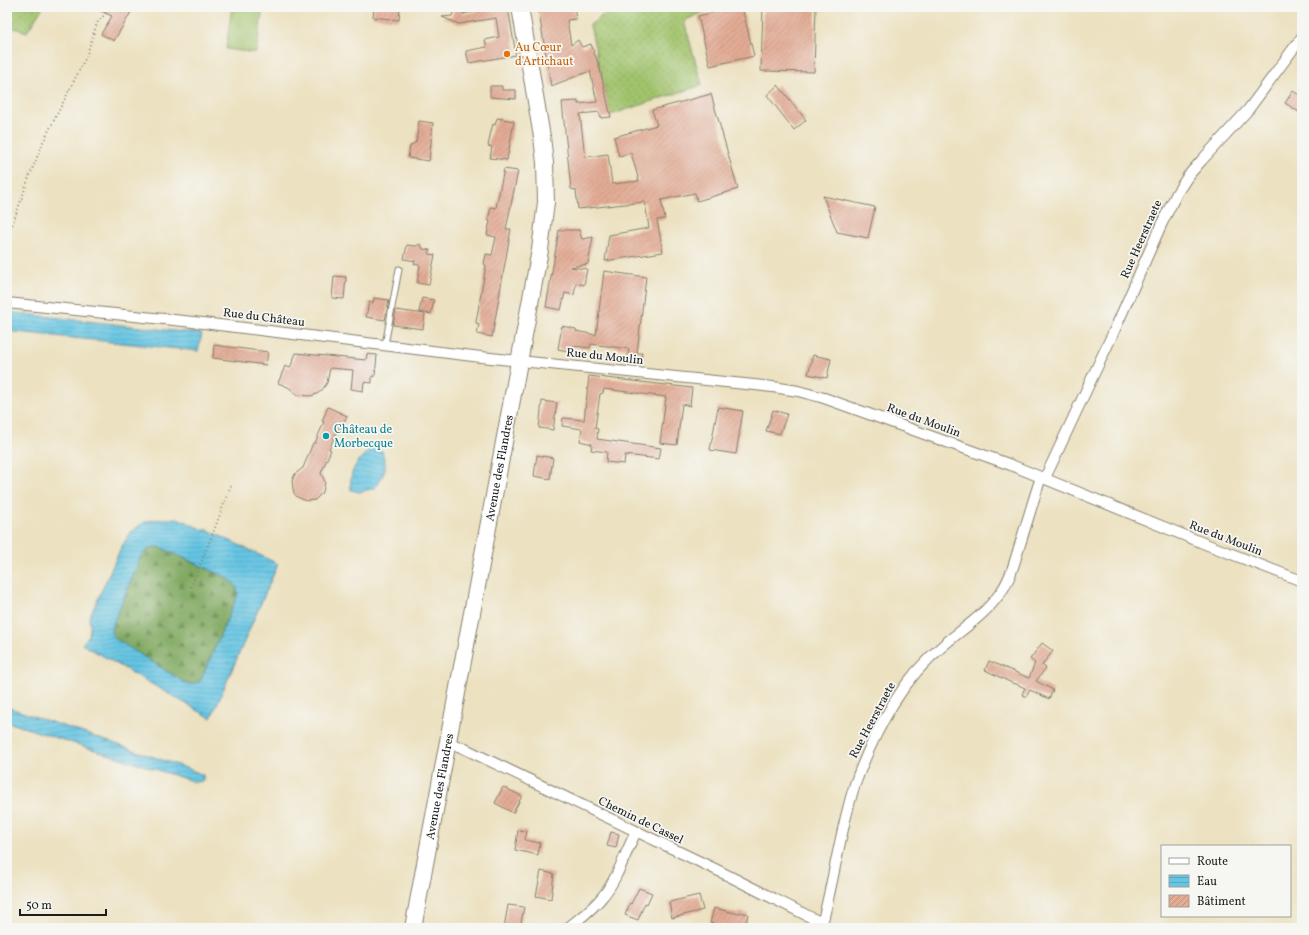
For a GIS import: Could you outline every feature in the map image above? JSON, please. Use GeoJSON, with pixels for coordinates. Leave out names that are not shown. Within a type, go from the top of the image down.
{"type":"FeatureCollection","features":[{"type":"Feature","properties":{"kind":"main road","name":"Avenue des Flandres"},"geometry":{"type":"LineString","coordinates":[[413,928],[542,237],[546,189],[545,163],[520,7]]}},
{"type":"Feature","properties":{"kind":"street","name":"Rue Heerstraete"},"geometry":{"type":"LineString","coordinates":[[822,925],[849,806],[860,771],[870,748],[896,700],[918,670],[938,649],[980,616],[993,603],[1002,590],[1013,567],[1043,478],[1116,329],[1161,225],[1177,193],[1188,176],[1248,110],[1302,37]]}},
{"type":"Feature","properties":{"kind":"street","name":"Rue du Château"},"geometry":{"type":"LineString","coordinates":[[7,303],[203,323],[481,357],[519,360]]}},
{"type":"Feature","properties":{"kind":"street","name":"Rue du Moulin"},"geometry":{"type":"LineString","coordinates":[[519,360],[798,391],[845,405],[1043,478],[1201,542],[1302,580]]}},
{"type":"Feature","properties":{"kind":"street","name":"Chemin de Cassel"},"geometry":{"type":"LineString","coordinates":[[447,743],[460,747],[717,870],[822,925]]}},
{"type":"Feature","properties":{"kind":"street"},"geometry":{"type":"LineString","coordinates":[[568,928],[599,902],[608,890],[636,832]]}},
{"type":"Feature","properties":{"kind":"lane"},"geometry":{"type":"LineString","coordinates":[[385,345],[399,269]]}},
{"type":"Feature","properties":{"kind":"path"},"geometry":{"type":"LineString","coordinates":[[7,240],[43,142],[86,57],[97,23],[111,7]]}},
{"type":"Feature","properties":{"kind":"path"},"geometry":{"type":"LineString","coordinates":[[191,587],[231,485]]}},
{"type":"Feature","properties":{"kind":"green space"},"geometry":{"type":"Polygon","coordinates":[[[7,7],[43,7],[27,32],[7,26],[7,7]]]}},
{"type":"Feature","properties":{"kind":"green space"},"geometry":{"type":"Polygon","coordinates":[[[232,7],[263,7],[256,53],[226,49],[232,7]]]}},
{"type":"Feature","properties":{"kind":"green space"},"geometry":{"type":"Polygon","coordinates":[[[613,7],[714,7],[684,21],[702,85],[610,115],[590,25],[613,7]]]}},
{"type":"Feature","properties":{"kind":"green space"},"geometry":{"type":"Polygon","coordinates":[[[152,547],[159,547],[226,577],[233,582],[237,588],[238,594],[201,680],[194,684],[187,684],[113,638],[111,629],[141,556],[152,547]]]}},
{"type":"Feature","properties":{"kind":"water"},"geometry":{"type":"Polygon","coordinates":[[[7,312],[202,334],[198,351],[7,331],[7,312]]]}},
{"type":"Feature","properties":{"kind":"water"},"geometry":{"type":"Polygon","coordinates":[[[371,448],[382,451],[385,463],[383,474],[375,488],[359,492],[351,490],[351,477],[355,466],[371,448]]]}},
{"type":"Feature","properties":{"kind":"water"},"geometry":{"type":"Polygon","coordinates":[[[178,518],[205,531],[206,529],[278,564],[211,718],[82,644],[89,632],[89,618],[121,548],[131,532],[143,523],[153,520],[178,518]],[[152,547],[141,556],[111,629],[113,637],[187,684],[194,684],[201,680],[238,594],[237,588],[231,580],[226,577],[159,547],[152,547]]]}},
{"type":"Feature","properties":{"kind":"water"},"geometry":{"type":"Polygon","coordinates":[[[7,707],[189,769],[203,775],[203,781],[195,782],[7,722],[7,707]]]}},
{"type":"Feature","properties":{"kind":"building"},"geometry":{"type":"Polygon","coordinates":[[[92,7],[134,7],[114,41],[101,34],[112,16],[92,7]]]}},
{"type":"Feature","properties":{"kind":"building"},"geometry":{"type":"Polygon","coordinates":[[[374,7],[400,7],[399,20],[373,17],[374,7]]]}},
{"type":"Feature","properties":{"kind":"building"},"geometry":{"type":"Polygon","coordinates":[[[455,7],[466,7],[463,14],[495,8],[494,7],[508,7],[516,55],[469,63],[466,51],[487,47],[485,40],[499,37],[496,18],[459,24],[442,17],[452,16],[455,7]]]}},
{"type":"Feature","properties":{"kind":"building"},"geometry":{"type":"Polygon","coordinates":[[[538,7],[574,7],[576,19],[567,20],[571,45],[578,40],[582,47],[591,44],[600,69],[611,117],[601,118],[599,112],[580,114],[585,157],[608,154],[612,184],[639,181],[631,153],[619,156],[614,137],[657,125],[652,110],[711,94],[738,189],[697,201],[695,193],[661,200],[665,219],[657,220],[663,252],[605,261],[609,235],[649,228],[645,202],[578,209],[576,190],[571,189],[562,102],[578,101],[578,104],[597,102],[590,71],[551,86],[538,7]]]}},
{"type":"Feature","properties":{"kind":"building"},"geometry":{"type":"Polygon","coordinates":[[[735,7],[742,7],[754,56],[710,66],[698,16],[735,7]]]}},
{"type":"Feature","properties":{"kind":"building"},"geometry":{"type":"Polygon","coordinates":[[[763,7],[816,7],[814,72],[761,71],[763,7]]]}},
{"type":"Feature","properties":{"kind":"building"},"geometry":{"type":"Polygon","coordinates":[[[778,85],[806,120],[794,130],[767,95],[778,85]]]}},
{"type":"Feature","properties":{"kind":"building"},"geometry":{"type":"Polygon","coordinates":[[[490,86],[502,86],[502,90],[516,90],[516,99],[490,97],[490,86]]]}},
{"type":"Feature","properties":{"kind":"building"},"geometry":{"type":"Polygon","coordinates":[[[1293,91],[1302,97],[1302,114],[1285,103],[1293,91]]]}},
{"type":"Feature","properties":{"kind":"building"},"geometry":{"type":"Polygon","coordinates":[[[497,118],[514,121],[507,160],[490,158],[492,147],[488,146],[493,124],[495,125],[497,118]]]}},
{"type":"Feature","properties":{"kind":"building"},"geometry":{"type":"Polygon","coordinates":[[[419,121],[433,123],[429,161],[408,158],[410,146],[416,142],[419,121]]]}},
{"type":"Feature","properties":{"kind":"building"},"geometry":{"type":"Polygon","coordinates":[[[504,169],[518,171],[506,229],[511,229],[492,337],[477,334],[479,324],[476,322],[486,265],[484,264],[486,254],[492,255],[496,237],[487,235],[490,221],[488,220],[491,207],[496,208],[504,169]]]}},
{"type":"Feature","properties":{"kind":"building"},"geometry":{"type":"Polygon","coordinates":[[[823,196],[875,207],[868,238],[837,232],[823,196]]]}},
{"type":"Feature","properties":{"kind":"building"},"geometry":{"type":"Polygon","coordinates":[[[559,230],[579,230],[582,239],[593,237],[588,264],[570,267],[587,269],[584,285],[576,283],[574,295],[565,293],[561,310],[546,307],[559,230]]]}},
{"type":"Feature","properties":{"kind":"building"},"geometry":{"type":"Polygon","coordinates":[[[420,244],[423,249],[430,250],[429,254],[435,255],[429,285],[417,283],[420,265],[414,264],[415,261],[404,259],[407,245],[416,246],[420,244]]]}},
{"type":"Feature","properties":{"kind":"building"},"geometry":{"type":"Polygon","coordinates":[[[604,271],[646,277],[637,353],[642,353],[641,363],[627,361],[629,349],[591,344],[590,348],[573,346],[572,352],[558,349],[562,326],[576,329],[576,331],[596,335],[604,271]]]}},
{"type":"Feature","properties":{"kind":"building"},"geometry":{"type":"Polygon","coordinates":[[[334,276],[346,277],[344,299],[332,298],[334,276]]]}},
{"type":"Feature","properties":{"kind":"building"},"geometry":{"type":"Polygon","coordinates":[[[374,298],[389,300],[385,320],[366,317],[369,302],[373,303],[374,298]]]}},
{"type":"Feature","properties":{"kind":"building"},"geometry":{"type":"Polygon","coordinates":[[[422,298],[434,300],[431,314],[419,312],[422,298]]]}},
{"type":"Feature","properties":{"kind":"building"},"geometry":{"type":"Polygon","coordinates":[[[396,310],[425,314],[423,329],[393,325],[396,310]]]}},
{"type":"Feature","properties":{"kind":"building"},"geometry":{"type":"Polygon","coordinates":[[[214,345],[268,352],[266,365],[213,358],[214,345]]]}},
{"type":"Feature","properties":{"kind":"building"},"geometry":{"type":"Polygon","coordinates":[[[296,353],[366,360],[367,354],[377,355],[375,376],[372,376],[372,383],[364,382],[363,391],[351,389],[353,370],[330,368],[327,383],[322,390],[317,394],[310,396],[298,395],[288,387],[278,383],[285,366],[290,368],[296,353]]]}},
{"type":"Feature","properties":{"kind":"building"},"geometry":{"type":"Polygon","coordinates":[[[813,355],[831,359],[827,378],[808,374],[813,355]]]}},
{"type":"Feature","properties":{"kind":"building"},"geometry":{"type":"Polygon","coordinates":[[[589,376],[692,388],[690,406],[682,404],[677,445],[660,443],[666,397],[604,389],[603,393],[600,394],[595,428],[598,429],[597,439],[661,448],[659,459],[625,455],[624,464],[606,462],[607,452],[591,450],[592,444],[580,441],[582,429],[562,426],[563,418],[584,420],[589,376]]]}},
{"type":"Feature","properties":{"kind":"building"},"geometry":{"type":"Polygon","coordinates":[[[542,401],[557,403],[553,430],[539,428],[542,401]]]}},
{"type":"Feature","properties":{"kind":"building","name":"Château de Morbecque"},"geometry":{"type":"Polygon","coordinates":[[[328,407],[347,416],[340,430],[338,429],[321,473],[325,482],[323,492],[315,500],[307,501],[297,497],[294,493],[292,481],[295,474],[303,468],[313,443],[315,443],[324,422],[322,421],[328,407]]]}},
{"type":"Feature","properties":{"kind":"building"},"geometry":{"type":"Polygon","coordinates":[[[718,407],[743,411],[736,454],[710,450],[718,407]]]}},
{"type":"Feature","properties":{"kind":"building"},"geometry":{"type":"Polygon","coordinates":[[[773,410],[787,414],[780,434],[766,431],[773,410]]]}},
{"type":"Feature","properties":{"kind":"building"},"geometry":{"type":"Polygon","coordinates":[[[537,455],[553,458],[550,479],[534,476],[537,455]]]}},
{"type":"Feature","properties":{"kind":"building"},"geometry":{"type":"Polygon","coordinates":[[[1042,643],[1053,651],[1042,665],[1046,668],[1036,681],[1053,690],[1049,699],[1030,690],[1026,697],[1022,694],[1025,688],[985,670],[989,661],[1029,678],[1035,663],[1030,659],[1042,643]]]}},
{"type":"Feature","properties":{"kind":"building"},"geometry":{"type":"Polygon","coordinates":[[[503,787],[522,796],[513,813],[495,803],[503,787]]]}},
{"type":"Feature","properties":{"kind":"building"},"geometry":{"type":"Polygon","coordinates":[[[518,830],[527,831],[525,840],[540,843],[538,855],[515,850],[518,830]]]}},
{"type":"Feature","properties":{"kind":"building"},"geometry":{"type":"Polygon","coordinates":[[[611,832],[619,834],[616,848],[607,846],[611,832]]]}},
{"type":"Feature","properties":{"kind":"building"},"geometry":{"type":"Polygon","coordinates":[[[541,871],[554,874],[551,899],[536,896],[541,871]]]}},
{"type":"Feature","properties":{"kind":"building"},"geometry":{"type":"Polygon","coordinates":[[[639,888],[652,893],[647,904],[645,903],[638,920],[625,915],[639,888]]]}},
{"type":"Feature","properties":{"kind":"building"},"geometry":{"type":"Polygon","coordinates":[[[699,895],[703,910],[672,918],[669,902],[699,895]]]}},
{"type":"Feature","properties":{"kind":"building"},"geometry":{"type":"Polygon","coordinates":[[[508,905],[524,907],[520,928],[504,928],[508,905]]]}},
{"type":"Feature","properties":{"kind":"building"},"geometry":{"type":"Polygon","coordinates":[[[714,908],[739,914],[740,912],[748,914],[745,928],[736,928],[710,923],[714,908]]]}},
{"type":"Feature","properties":{"kind":"place","name":"Au Cœur d'Artichaut"},"geometry":{"type":"Point","coordinates":[507,54]}},
{"type":"Feature","properties":{"kind":"place","name":"Château de Morbecque"},"geometry":{"type":"Point","coordinates":[326,436]}}]}
